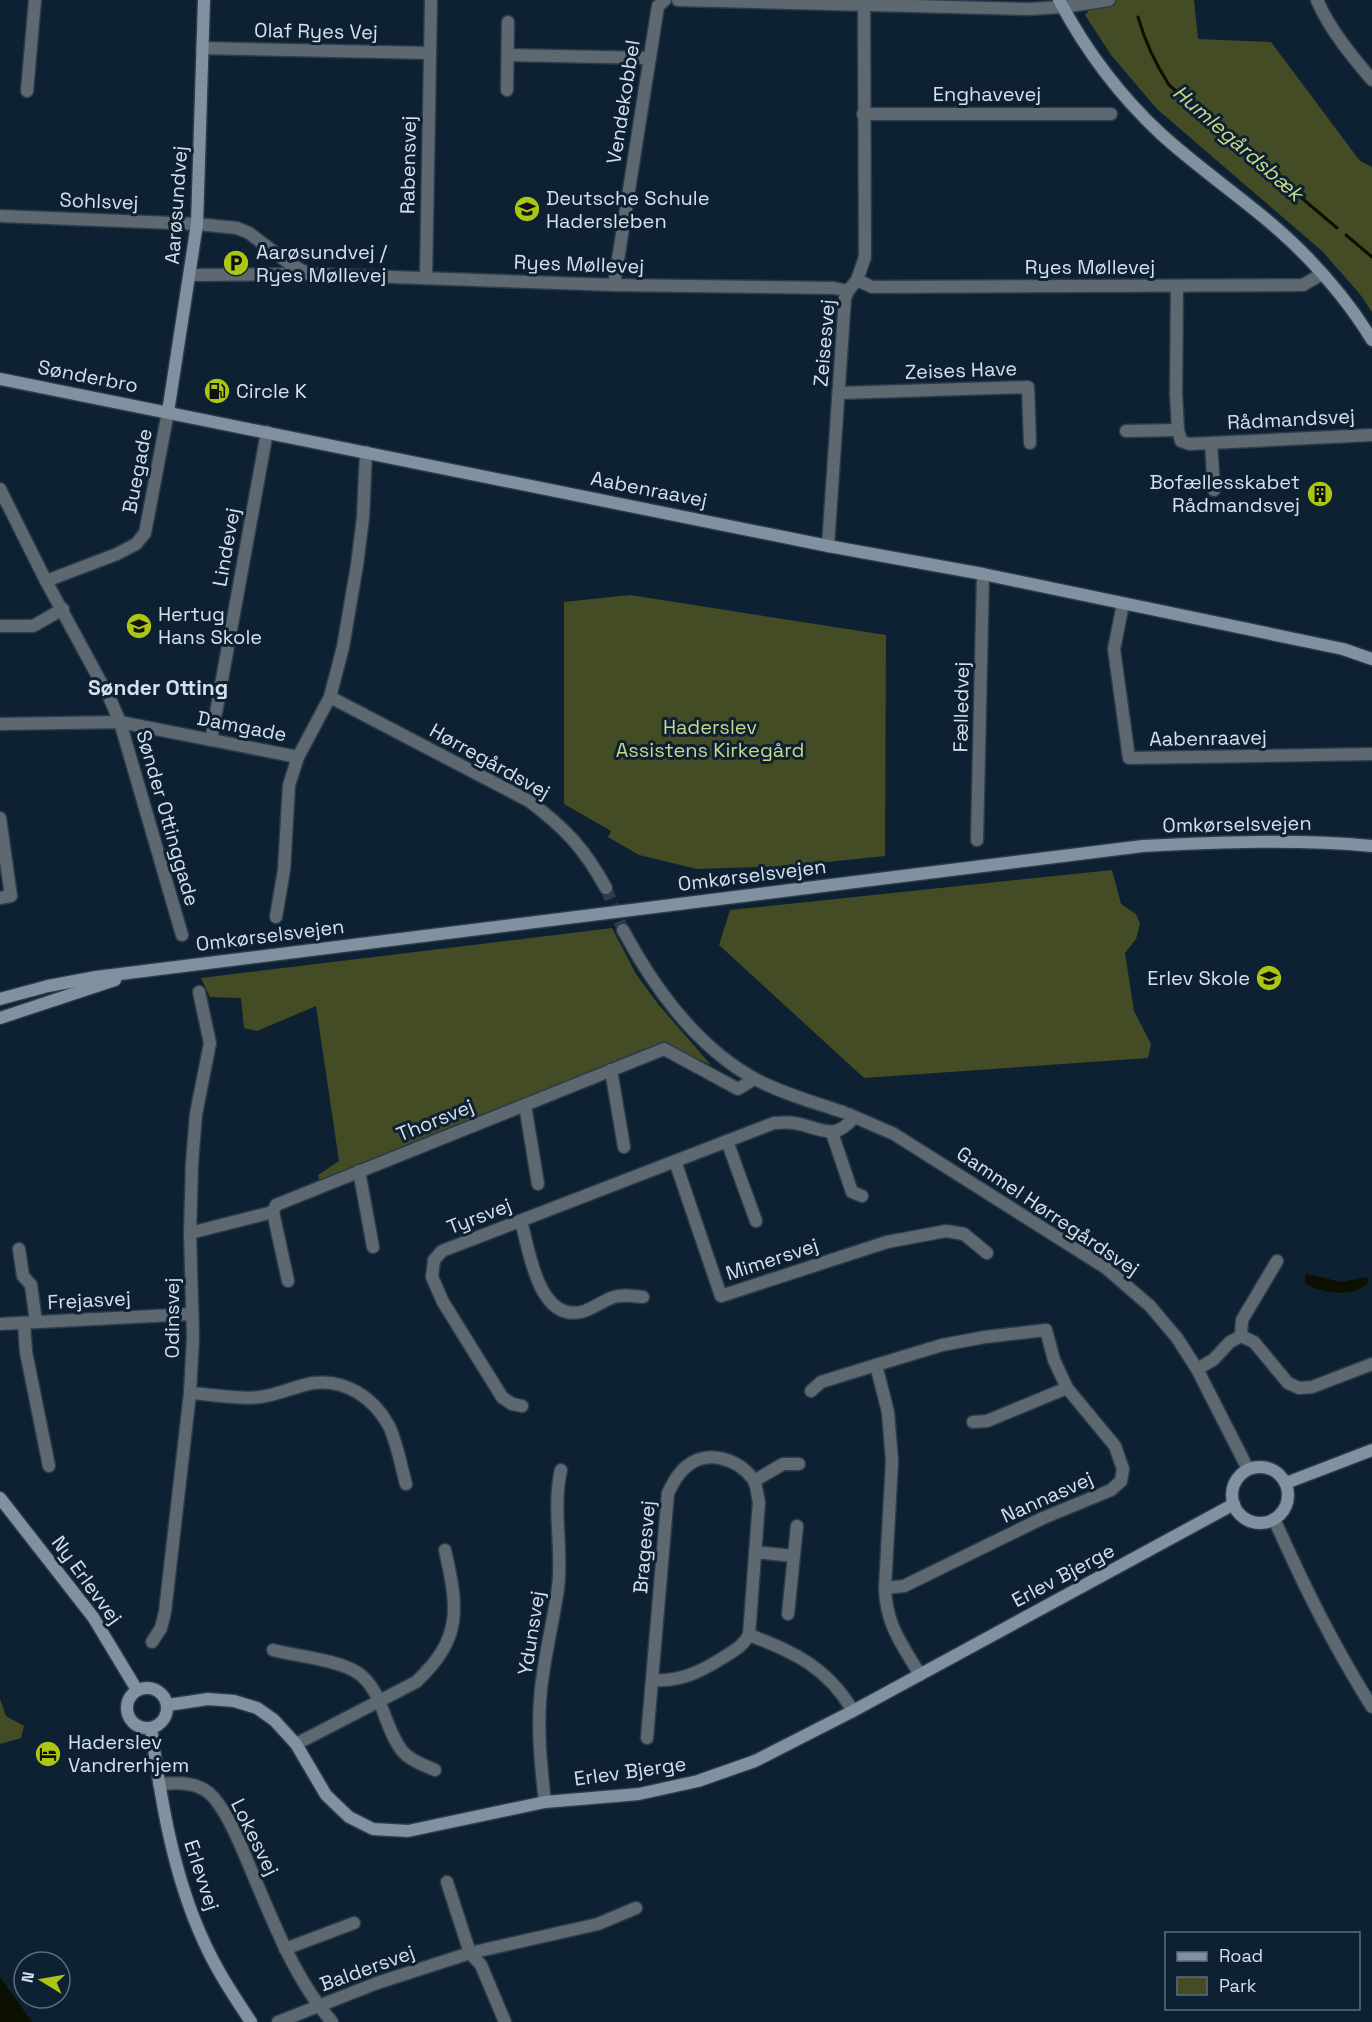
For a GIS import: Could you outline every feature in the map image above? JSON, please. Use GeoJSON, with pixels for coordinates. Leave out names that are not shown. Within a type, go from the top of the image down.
{"type":"FeatureCollection","features":[{"type":"Feature","properties":{"kind":"street"},"geometry":{"type":"LineString","coordinates":[[27,91],[35,0]]}},
{"type":"Feature","properties":{"kind":"street","name":"Aarøsundvej"},"geometry":{"type":"LineString","coordinates":[[168,412],[191,275],[197,224],[204,0]]}},
{"type":"Feature","properties":{"kind":"street","name":"Rabensvej"},"geometry":{"type":"LineString","coordinates":[[426,278],[431,0]]}},
{"type":"Feature","properties":{"kind":"street","name":"Vendekobbel"},"geometry":{"type":"LineString","coordinates":[[614,285],[658,6],[665,0]]}},
{"type":"Feature","properties":{"kind":"street"},"geometry":{"type":"LineString","coordinates":[[678,0],[1029,9],[1109,0]]}},
{"type":"Feature","properties":{"kind":"street"},"geometry":{"type":"LineString","coordinates":[[1317,0],[1324,16],[1348,51],[1372,80]]}},
{"type":"Feature","properties":{"kind":"street","name":"Zeisesvej"},"geometry":{"type":"LineString","coordinates":[[828,546],[845,298],[857,280],[865,257],[864,4]]}},
{"type":"Feature","properties":{"kind":"street"},"geometry":{"type":"LineString","coordinates":[[1061,4],[1091,53],[1139,112],[1299,250],[1334,286],[1372,340]]}},
{"type":"Feature","properties":{"kind":"street"},"geometry":{"type":"LineString","coordinates":[[507,90],[508,22]]}},
{"type":"Feature","properties":{"kind":"street","name":"Olaf Ryes Vej"},"geometry":{"type":"LineString","coordinates":[[202,48],[429,53]]}},
{"type":"Feature","properties":{"kind":"street"},"geometry":{"type":"LineString","coordinates":[[508,55],[650,58]]}},
{"type":"Feature","properties":{"kind":"street","name":"Enghavevej"},"geometry":{"type":"LineString","coordinates":[[863,114],[1111,114]]}},
{"type":"Feature","properties":{"kind":"street","name":"Sohlsvej"},"geometry":{"type":"LineString","coordinates":[[0,216],[197,224]]}},
{"type":"Feature","properties":{"kind":"street","name":"Ryes Møllevej"},"geometry":{"type":"LineString","coordinates":[[197,224],[237,228],[249,233],[290,264],[309,274]]}},
{"type":"Feature","properties":{"kind":"street","name":"Ryes Møllevej"},"geometry":{"type":"LineString","coordinates":[[191,275],[309,274],[614,285],[834,288],[848,291]]}},
{"type":"Feature","properties":{"kind":"street","name":"Ryes Møllevej"},"geometry":{"type":"LineString","coordinates":[[857,280],[872,287],[1303,285],[1322,274]]}},
{"type":"Feature","properties":{"kind":"street"},"geometry":{"type":"LineString","coordinates":[[1126,431],[1178,429],[1177,286]]}},
{"type":"Feature","properties":{"kind":"street","name":"Sønderbro"},"geometry":{"type":"LineString","coordinates":[[0,379],[168,412]]}},
{"type":"Feature","properties":{"kind":"street","name":"Zeises Have"},"geometry":{"type":"LineString","coordinates":[[840,393],[1028,387],[1030,443]]}},
{"type":"Feature","properties":{"kind":"street","name":"Aabenraavej"},"geometry":{"type":"LineString","coordinates":[[168,412],[828,546],[983,574],[1343,649],[1372,659]]}},
{"type":"Feature","properties":{"kind":"street","name":"Buegade"},"geometry":{"type":"LineString","coordinates":[[46,581],[117,554],[136,544],[145,533],[168,412]]}},
{"type":"Feature","properties":{"kind":"street","name":"Rådmandsvej"},"geometry":{"type":"LineString","coordinates":[[1178,429],[1181,441],[1189,444],[1372,435]]}},
{"type":"Feature","properties":{"kind":"street","name":"Lindevej"},"geometry":{"type":"LineString","coordinates":[[211,741],[267,432]]}},
{"type":"Feature","properties":{"kind":"street","name":"Rådmandsvej"},"geometry":{"type":"LineString","coordinates":[[1211,443],[1214,490]]}},
{"type":"Feature","properties":{"kind":"street"},"geometry":{"type":"LineString","coordinates":[[276,917],[284,870],[289,785],[298,757],[330,697],[343,647],[363,518],[366,452]]}},
{"type":"Feature","properties":{"kind":"street","name":"Sønder Ottinggade"},"geometry":{"type":"LineString","coordinates":[[0,489],[120,722],[182,935]]}},
{"type":"Feature","properties":{"kind":"street","name":"Fælledvej"},"geometry":{"type":"LineString","coordinates":[[977,840],[983,574]]}},
{"type":"Feature","properties":{"kind":"street","name":"Aabenraavej"},"geometry":{"type":"LineString","coordinates":[[1123,604],[1114,649],[1129,758],[1372,754]]}},
{"type":"Feature","properties":{"kind":"street"},"geometry":{"type":"LineString","coordinates":[[0,626],[33,626],[63,609]]}},
{"type":"Feature","properties":{"kind":"street","name":"Hørregårdsvej"},"geometry":{"type":"LineString","coordinates":[[330,697],[529,801],[557,822],[578,844],[606,888]]}},
{"type":"Feature","properties":{"kind":"street","name":"Damgade"},"geometry":{"type":"LineString","coordinates":[[0,724],[120,722],[298,757]]}},
{"type":"Feature","properties":{"kind":"street"},"geometry":{"type":"LineString","coordinates":[[0,818],[11,896],[0,898]]}},
{"type":"Feature","properties":{"kind":"street","name":"Omkørselsvejen"},"geometry":{"type":"LineString","coordinates":[[0,999],[48,986],[96,977],[1143,846],[1246,841],[1372,846]]}},
{"type":"Feature","properties":{"kind":"street"},"geometry":{"type":"LineString","coordinates":[[623,930],[646,971],[683,1019],[719,1053],[754,1078],[804,1101],[848,1114],[847,1126],[832,1133],[792,1122],[774,1123],[675,1161]]}},
{"type":"Feature","properties":{"kind":"street","name":"Omkørselsvejen"},"geometry":{"type":"LineString","coordinates":[[0,1018],[139,972]]}},
{"type":"Feature","properties":{"kind":"street","name":"Odinsvej"},"geometry":{"type":"LineString","coordinates":[[152,1642],[161,1628],[165,1612],[190,1393],[192,1163],[196,1114],[210,1043],[200,992]]}},
{"type":"Feature","properties":{"kind":"street","name":"Thorsvej"},"geometry":{"type":"LineString","coordinates":[[190,1233],[273,1212],[276,1205],[664,1049],[738,1089],[754,1078]]}},
{"type":"Feature","properties":{"kind":"street"},"geometry":{"type":"LineString","coordinates":[[611,1070],[624,1148]]}},
{"type":"Feature","properties":{"kind":"street"},"geometry":{"type":"LineString","coordinates":[[525,1105],[538,1184]]}},
{"type":"Feature","properties":{"kind":"street","name":"Gammel Hørregårdsvej"},"geometry":{"type":"LineString","coordinates":[[848,1114],[894,1134],[1106,1268],[1150,1306],[1177,1338],[1197,1369],[1248,1469]]}},
{"type":"Feature","properties":{"kind":"street"},"geometry":{"type":"LineString","coordinates":[[832,1133],[852,1192],[862,1196]]}},
{"type":"Feature","properties":{"kind":"street","name":"Mimersvej"},"geometry":{"type":"LineString","coordinates":[[727,1141],[756,1221]]}},
{"type":"Feature","properties":{"kind":"street","name":"Mimersvej"},"geometry":{"type":"LineString","coordinates":[[675,1161],[721,1296],[887,1242],[946,1232],[964,1234],[987,1253]]}},
{"type":"Feature","properties":{"kind":"street","name":"Tyrsvej"},"geometry":{"type":"LineString","coordinates":[[522,1407],[502,1397],[443,1302],[432,1277],[434,1260],[442,1251],[675,1161]]}},
{"type":"Feature","properties":{"kind":"street"},"geometry":{"type":"LineString","coordinates":[[359,1171],[373,1247]]}},
{"type":"Feature","properties":{"kind":"street"},"geometry":{"type":"LineString","coordinates":[[273,1212],[288,1281]]}},
{"type":"Feature","properties":{"kind":"street"},"geometry":{"type":"LineString","coordinates":[[521,1221],[541,1289],[548,1301],[557,1308],[568,1312],[582,1312],[623,1295],[643,1297]]}},
{"type":"Feature","properties":{"kind":"street"},"geometry":{"type":"LineString","coordinates":[[19,1249],[23,1276],[32,1285],[30,1322]]}},
{"type":"Feature","properties":{"kind":"street"},"geometry":{"type":"LineString","coordinates":[[1241,1336],[1242,1320],[1277,1261]]}},
{"type":"Feature","properties":{"kind":"street","name":"Frejasvej"},"geometry":{"type":"LineString","coordinates":[[0,1324],[192,1314]]}},
{"type":"Feature","properties":{"kind":"street","name":"Frejasvej"},"geometry":{"type":"LineString","coordinates":[[30,1322],[26,1352],[49,1466]]}},
{"type":"Feature","properties":{"kind":"street","name":"Nannasvej"},"geometry":{"type":"LineString","coordinates":[[810,1391],[820,1382],[942,1345],[1046,1330],[1054,1360],[1067,1388],[1115,1446],[1123,1469],[1121,1481],[1111,1490],[1044,1518],[904,1586],[885,1588]]}},
{"type":"Feature","properties":{"kind":"street"},"geometry":{"type":"LineString","coordinates":[[1197,1369],[1213,1360],[1230,1342],[1241,1336]]}},
{"type":"Feature","properties":{"kind":"street"},"geometry":{"type":"LineString","coordinates":[[1241,1336],[1254,1342],[1288,1383],[1299,1388],[1312,1387],[1372,1364]]}},
{"type":"Feature","properties":{"kind":"street"},"geometry":{"type":"LineString","coordinates":[[876,1365],[888,1412],[892,1461],[886,1606],[892,1627],[920,1675]]}},
{"type":"Feature","properties":{"kind":"street"},"geometry":{"type":"LineString","coordinates":[[190,1393],[257,1398],[311,1384],[336,1384],[351,1388],[377,1408],[389,1427],[406,1484]]}},
{"type":"Feature","properties":{"kind":"street"},"geometry":{"type":"LineString","coordinates":[[973,1422],[987,1421],[1067,1388]]}},
{"type":"Feature","properties":{"kind":"street"},"geometry":{"type":"LineString","coordinates":[[1286,1483],[1372,1450]]}},
{"type":"Feature","properties":{"kind":"street","name":"Bragesvej"},"geometry":{"type":"LineString","coordinates":[[647,1738],[668,1493],[677,1476],[688,1464],[704,1457],[721,1457],[741,1466],[754,1481]]}},
{"type":"Feature","properties":{"kind":"street"},"geometry":{"type":"LineString","coordinates":[[653,1680],[681,1679],[703,1670],[744,1644],[749,1635],[759,1502],[754,1481],[783,1464],[799,1464]]}},
{"type":"Feature","properties":{"kind":"street"},"geometry":{"type":"LineString","coordinates":[[1266,1467],[1274,1470],[1286,1483],[1288,1499],[1285,1507],[1274,1519],[1250,1521],[1243,1517],[1234,1504],[1233,1488],[1236,1480],[1248,1469],[1266,1467]]}},
{"type":"Feature","properties":{"kind":"street","name":"Ydunsvej"},"geometry":{"type":"LineString","coordinates":[[545,1802],[538,1749],[538,1720],[558,1588],[560,1553],[557,1488],[561,1470]]}},
{"type":"Feature","properties":{"kind":"street","name":"Ny Erlevvej"},"geometry":{"type":"LineString","coordinates":[[0,1498],[93,1617],[137,1690]]}},
{"type":"Feature","properties":{"kind":"street","name":"Erlev Bjerge"},"geometry":{"type":"LineString","coordinates":[[168,1705],[208,1699],[234,1701],[257,1708],[274,1720],[296,1744],[326,1795],[349,1817],[373,1828],[408,1831],[545,1802],[639,1794],[698,1781],[754,1761],[853,1711],[1234,1504]]}},
{"type":"Feature","properties":{"kind":"street"},"geometry":{"type":"LineString","coordinates":[[1274,1519],[1319,1616],[1340,1656],[1372,1707]]}},
{"type":"Feature","properties":{"kind":"street"},"geometry":{"type":"LineString","coordinates":[[788,1614],[796,1526]]}},
{"type":"Feature","properties":{"kind":"street"},"geometry":{"type":"LineString","coordinates":[[296,1744],[416,1682],[431,1668],[444,1650],[452,1630],[455,1614],[454,1592],[445,1550]]}},
{"type":"Feature","properties":{"kind":"street"},"geometry":{"type":"LineString","coordinates":[[755,1552],[793,1556]]}},
{"type":"Feature","properties":{"kind":"street"},"geometry":{"type":"LineString","coordinates":[[749,1635],[794,1653],[821,1672],[842,1691],[853,1711]]}},
{"type":"Feature","properties":{"kind":"street"},"geometry":{"type":"LineString","coordinates":[[273,1650],[347,1667],[359,1674],[368,1682],[404,1753],[435,1770]]}},
{"type":"Feature","properties":{"kind":"street"},"geometry":{"type":"LineString","coordinates":[[143,1687],[156,1689],[162,1693],[168,1705],[162,1722],[151,1728],[139,1727],[127,1713],[128,1700],[143,1687]]}},
{"type":"Feature","properties":{"kind":"street","name":"Erlevvej"},"geometry":{"type":"LineString","coordinates":[[151,1728],[172,1850],[185,1894],[204,1942],[229,1989],[251,2022]]}},
{"type":"Feature","properties":{"kind":"street","name":"Lokesvej"},"geometry":{"type":"LineString","coordinates":[[159,1784],[182,1782],[196,1785],[207,1792],[217,1803],[238,1839],[297,1975],[332,2022]]}},
{"type":"Feature","properties":{"kind":"street"},"geometry":{"type":"LineString","coordinates":[[447,1882],[470,1953],[481,1965],[505,2022]]}},
{"type":"Feature","properties":{"kind":"street","name":"Baldersvej"},"geometry":{"type":"LineString","coordinates":[[278,2022],[377,1983],[470,1953],[597,1924],[636,1908]]}},
{"type":"Feature","properties":{"kind":"street"},"geometry":{"type":"LineString","coordinates":[[285,1949],[354,1923]]}},
{"type":"Feature","properties":{"kind":"green space"},"geometry":{"type":"Polygon","coordinates":[[[1098,0],[1194,0],[1198,39],[1271,42],[1360,161],[1372,167],[1372,312],[1359,293],[1322,251],[1157,109],[1111,55],[1085,15],[1098,0]]]}},
{"type":"Feature","properties":{"kind":"green space","name":"Haderslev Assistens Kirkegård"},"geometry":{"type":"Polygon","coordinates":[[[630,595],[886,635],[885,856],[789,866],[697,869],[639,855],[608,837],[611,831],[564,804],[564,602],[630,595]]]}},
{"type":"Feature","properties":{"kind":"green space"},"geometry":{"type":"Polygon","coordinates":[[[1112,870],[1121,904],[1136,914],[1140,924],[1136,939],[1125,953],[1134,1011],[1151,1044],[1148,1058],[864,1078],[719,945],[730,910],[1112,870]]]}},
{"type":"Feature","properties":{"kind":"green space"},"geometry":{"type":"Polygon","coordinates":[[[612,928],[636,974],[658,1004],[711,1065],[667,1045],[321,1184],[318,1175],[339,1161],[316,1006],[257,1031],[244,1028],[241,998],[210,997],[201,978],[612,928]]]}},
{"type":"Feature","properties":{"kind":"green space"},"geometry":{"type":"Polygon","coordinates":[[[0,1699],[6,1716],[24,1726],[21,1738],[0,1744],[0,1699]]]}},
{"type":"Feature","properties":{"kind":"shaded area"},"geometry":{"type":"Polygon","coordinates":[[[1308,1274],[1341,1282],[1367,1277],[1369,1281],[1356,1290],[1329,1292],[1305,1283],[1305,1276],[1308,1274]]]}},
{"type":"Feature","properties":{"kind":"shaded area"},"geometry":{"type":"Polygon","coordinates":[[[0,1977],[12,1994],[12,2010],[23,2010],[32,2022],[0,2022],[0,1977]]]}},
{"type":"Feature","properties":{"kind":"waterway","name":"Humlegårdsbæk"},"geometry":{"type":"LineString","coordinates":[[1138,17],[1151,52],[1169,85],[1337,228]]}},
{"type":"Feature","properties":{"kind":"waterway","name":"Humlegårdsbæk"},"geometry":{"type":"LineString","coordinates":[[1346,235],[1372,257]]}},
{"type":"Feature","properties":{"kind":"tunnel"},"geometry":{"type":"LineString","coordinates":[[606,888],[623,930]]}},
{"type":"Feature","properties":{"kind":"place","name":"Deutsche Schule Hadersleben"},"geometry":{"type":"Point","coordinates":[527,209]}},
{"type":"Feature","properties":{"kind":"place","name":"Aarøsundvej / Ryes Møllevej"},"geometry":{"type":"Point","coordinates":[236,263]}},
{"type":"Feature","properties":{"kind":"place","name":"Circle K"},"geometry":{"type":"Point","coordinates":[217,391]}},
{"type":"Feature","properties":{"kind":"place","name":"Bofællesskabet Rådmandsvej"},"geometry":{"type":"Point","coordinates":[1320,494]}},
{"type":"Feature","properties":{"kind":"place","name":"Hertug Hans Skole"},"geometry":{"type":"Point","coordinates":[139,626]}},
{"type":"Feature","properties":{"kind":"place","name":"Erlev Skole"},"geometry":{"type":"Point","coordinates":[1269,978]}},
{"type":"Feature","properties":{"kind":"place","name":"Haderslev Vandrerhjem"},"geometry":{"type":"Point","coordinates":[48,1754]}},
{"type":"Feature","properties":{"kind":"district","name":"Sønder Otting"},"geometry":{"type":"Point","coordinates":[158,688]}}]}
